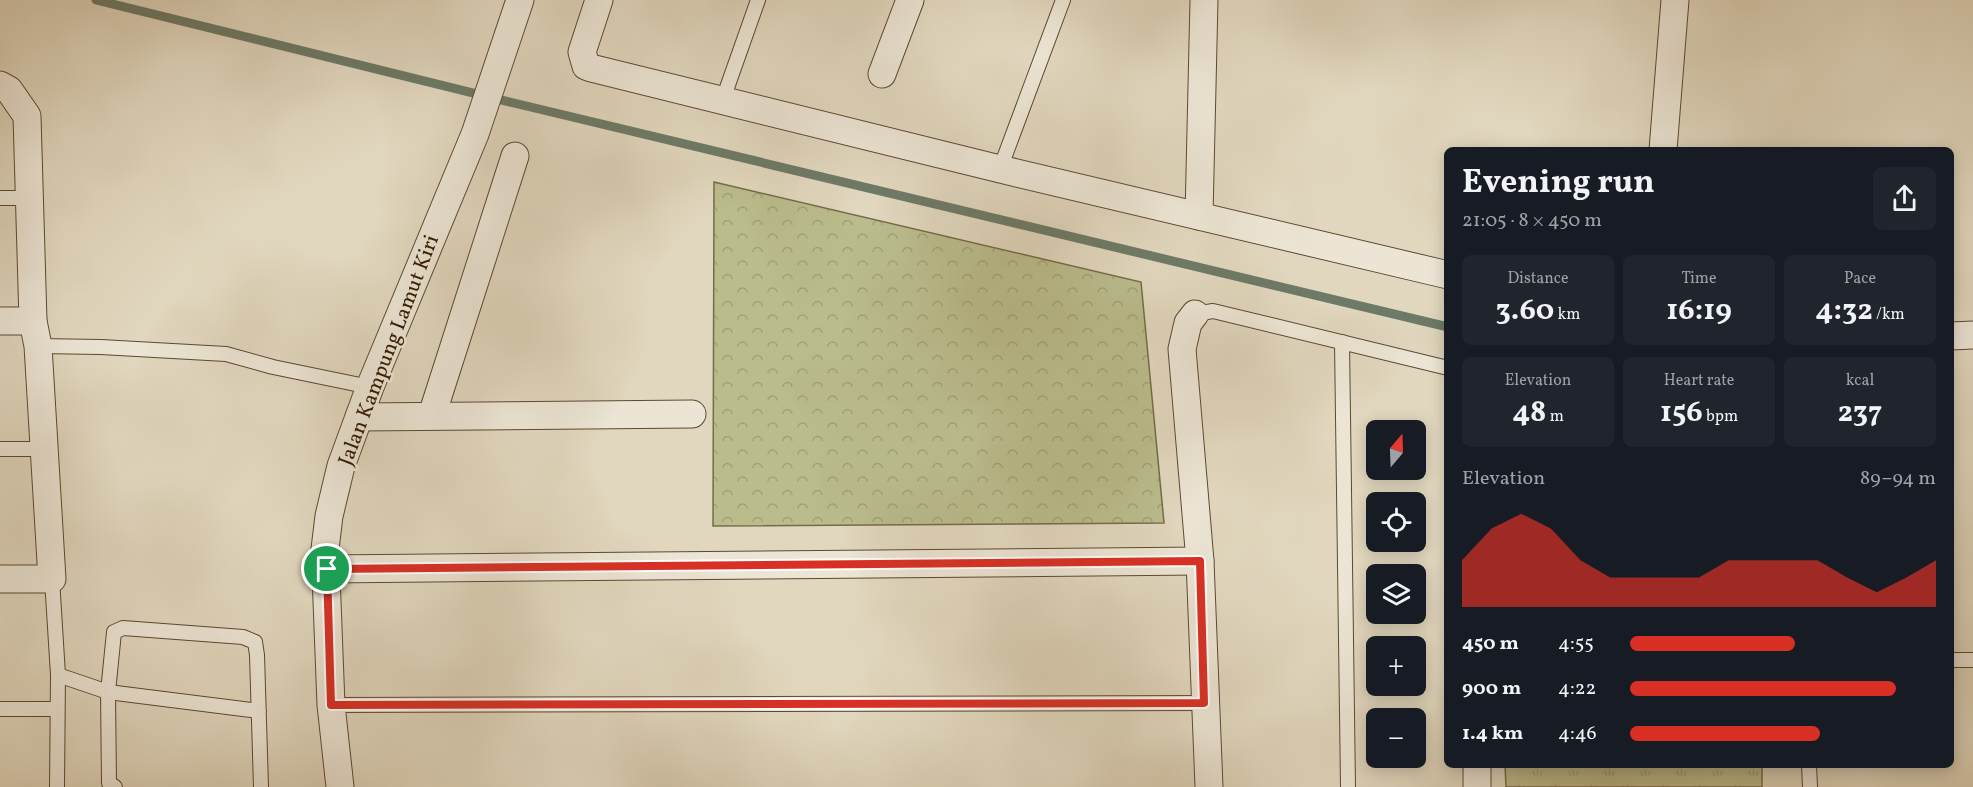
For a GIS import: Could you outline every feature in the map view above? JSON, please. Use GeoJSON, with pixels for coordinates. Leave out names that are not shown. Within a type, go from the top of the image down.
{"type":"FeatureCollection","features":[{"type":"Feature","properties":{"kind":"street","name":"Jalan Kampung Lamut Kiri"},"geometry":{"type":"LineString","coordinates":[[340,787],[331,705],[325,549],[329,516],[341,466],[370,387],[475,135],[520,0]]}},
{"type":"Feature","properties":{"kind":"street"},"geometry":{"type":"LineString","coordinates":[[599,0],[582,52],[586,66],[722,102],[1444,274]]}},
{"type":"Feature","properties":{"kind":"street"},"geometry":{"type":"LineString","coordinates":[[882,74],[909,0]]}},
{"type":"Feature","properties":{"kind":"street"},"geometry":{"type":"LineString","coordinates":[[1199,216],[1204,0]]}},
{"type":"Feature","properties":{"kind":"street"},"geometry":{"type":"LineString","coordinates":[[1663,147],[1675,0]]}},
{"type":"Feature","properties":{"kind":"street"},"geometry":{"type":"LineString","coordinates":[[0,85],[9,90],[27,116],[35,334],[52,579],[0,579]]}},
{"type":"Feature","properties":{"kind":"street"},"geometry":{"type":"LineString","coordinates":[[432,415],[516,156]]}},
{"type":"Feature","properties":{"kind":"street"},"geometry":{"type":"LineString","coordinates":[[1195,314],[1188,323],[1182,349],[1200,561],[1209,787]]}},
{"type":"Feature","properties":{"kind":"street"},"geometry":{"type":"LineString","coordinates":[[0,321],[35,334]]}},
{"type":"Feature","properties":{"kind":"street"},"geometry":{"type":"LineString","coordinates":[[1954,336],[1973,335]]}},
{"type":"Feature","properties":{"kind":"street"},"geometry":{"type":"LineString","coordinates":[[359,417],[692,414]]}},
{"type":"Feature","properties":{"kind":"street"},"geometry":{"type":"LineString","coordinates":[[327,569],[1200,561]]}},
{"type":"Feature","properties":{"kind":"street"},"geometry":{"type":"LineString","coordinates":[[1477,768],[1477,787]]}},
{"type":"Feature","properties":{"kind":"lane"},"geometry":{"type":"LineString","coordinates":[[722,102],[758,0]]}},
{"type":"Feature","properties":{"kind":"lane"},"geometry":{"type":"LineString","coordinates":[[1000,169],[1062,0]]}},
{"type":"Feature","properties":{"kind":"lane"},"geometry":{"type":"LineString","coordinates":[[0,198],[29,198]]}},
{"type":"Feature","properties":{"kind":"lane"},"geometry":{"type":"LineString","coordinates":[[1195,314],[1213,311],[1444,367]]}},
{"type":"Feature","properties":{"kind":"lane"},"geometry":{"type":"LineString","coordinates":[[35,334],[123,348],[226,354],[273,367],[370,387]]}},
{"type":"Feature","properties":{"kind":"lane"},"geometry":{"type":"LineString","coordinates":[[1342,342],[1348,787]]}},
{"type":"Feature","properties":{"kind":"lane"},"geometry":{"type":"LineString","coordinates":[[0,449],[44,449]]}},
{"type":"Feature","properties":{"kind":"lane"},"geometry":{"type":"LineString","coordinates":[[52,579],[58,675],[57,787]]}},
{"type":"Feature","properties":{"kind":"lane"},"geometry":{"type":"LineString","coordinates":[[115,787],[109,783],[108,692],[114,632],[123,628],[243,637],[255,642],[261,787]]}},
{"type":"Feature","properties":{"kind":"lane"},"geometry":{"type":"LineString","coordinates":[[1954,660],[1973,660]]}},
{"type":"Feature","properties":{"kind":"lane"},"geometry":{"type":"LineString","coordinates":[[58,675],[108,692],[259,711]]}},
{"type":"Feature","properties":{"kind":"lane"},"geometry":{"type":"LineString","coordinates":[[331,705],[1204,703]]}},
{"type":"Feature","properties":{"kind":"lane"},"geometry":{"type":"LineString","coordinates":[[0,709],[57,709]]}},
{"type":"Feature","properties":{"kind":"lane"},"geometry":{"type":"LineString","coordinates":[[1809,768],[1810,787]]}},
{"type":"Feature","properties":{"kind":"green space"},"geometry":{"type":"Polygon","coordinates":[[[714,182],[1141,282],[1164,523],[713,526],[714,182]]]}},
{"type":"Feature","properties":{"kind":"green space"},"geometry":{"type":"Polygon","coordinates":[[[1505,768],[1762,768],[1762,787],[1506,787],[1505,768]]]}},
{"type":"Feature","properties":{"kind":"waterway"},"geometry":{"type":"LineString","coordinates":[[96,0],[518,104],[1444,326]]}},
{"type":"Feature","properties":{"kind":"route"},"geometry":{"type":"LineString","coordinates":[[1200,561],[1204,703],[331,705],[327,569],[1200,561]]}}]}
